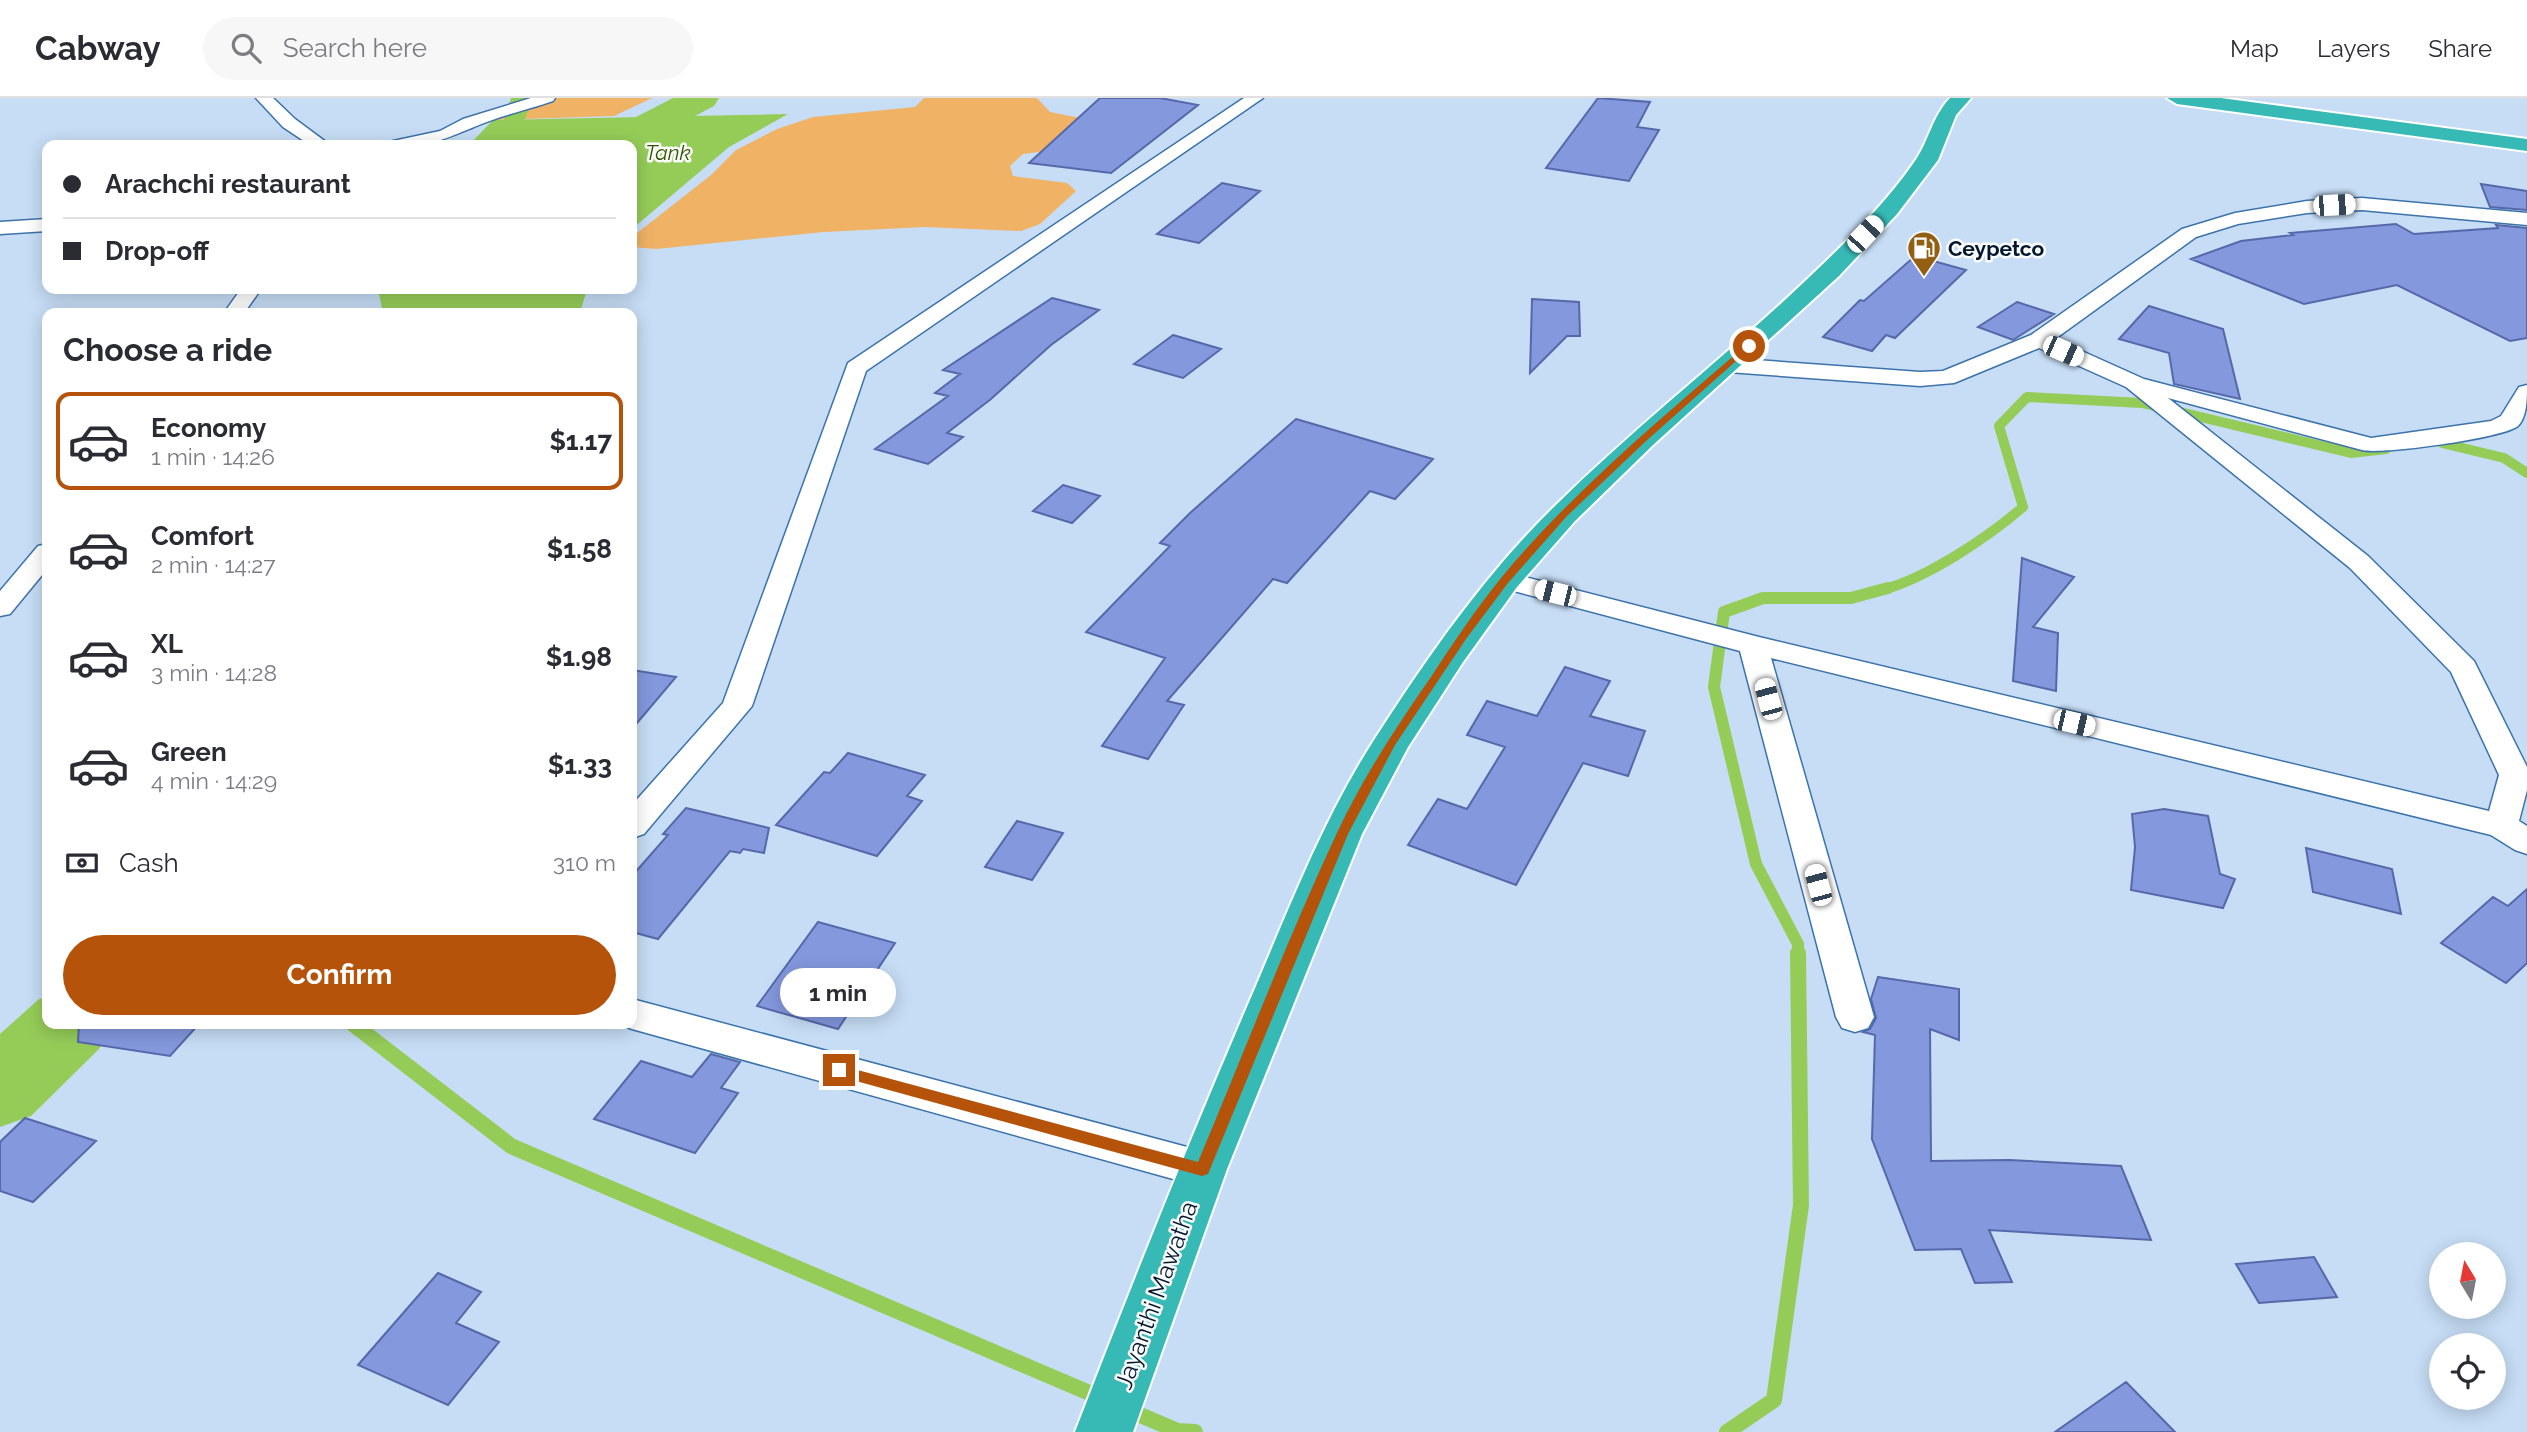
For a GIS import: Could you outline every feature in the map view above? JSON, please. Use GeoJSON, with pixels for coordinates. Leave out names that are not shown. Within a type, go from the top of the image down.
{"type":"FeatureCollection","features":[{"type":"Feature","properties":{"kind":"highway"},"geometry":{"type":"LineString","coordinates":[[2178,98],[2527,145]]}},
{"type":"Feature","properties":{"kind":"highway","name":"Jayanthi Mawatha"},"geometry":{"type":"LineString","coordinates":[[1104,1432],[1202,1169],[1342,834],[1390,744],[1504,580],[1564,514],[1830,271],[1889,209],[1927,160],[1949,103]]}},
{"type":"Feature","properties":{"kind":"street"},"geometry":{"type":"LineString","coordinates":[[264,98],[289,123],[314,140]]}},
{"type":"Feature","properties":{"kind":"street"},"geometry":{"type":"LineString","coordinates":[[422,140],[444,135],[469,122],[547,98]]}},
{"type":"Feature","properties":{"kind":"street"},"geometry":{"type":"LineString","coordinates":[[637,820],[737,706],[856,368],[1255,98]]}},
{"type":"Feature","properties":{"kind":"street"},"geometry":{"type":"LineString","coordinates":[[1728,365],[1920,379],[1946,378],[2039,340],[2189,233],[2235,219],[2307,207],[2362,204],[2527,219]]}},
{"type":"Feature","properties":{"kind":"street"},"geometry":{"type":"LineString","coordinates":[[0,229],[42,225]]}},
{"type":"Feature","properties":{"kind":"street"},"geometry":{"type":"LineString","coordinates":[[2039,340],[2134,382],[2370,445],[2497,426],[2510,421],[2527,392]]}},
{"type":"Feature","properties":{"kind":"street"},"geometry":{"type":"LineString","coordinates":[[1504,580],[1680,624],[1744,643],[2514,834],[2515,775],[2464,668],[2359,562],[2134,382]]}},
{"type":"Feature","properties":{"kind":"street"},"geometry":{"type":"LineString","coordinates":[[0,608],[42,558]]}},
{"type":"Feature","properties":{"kind":"street"},"geometry":{"type":"LineString","coordinates":[[1744,643],[1855,1017]]}},
{"type":"Feature","properties":{"kind":"street"},"geometry":{"type":"LineString","coordinates":[[637,1015],[1202,1169]]}},
{"type":"Feature","properties":{"kind":"shaded area"},"geometry":{"type":"Polygon","coordinates":[[[547,98],[652,98],[614,116],[493,120],[547,98]]]}},
{"type":"Feature","properties":{"kind":"shaded area"},"geometry":{"type":"Polygon","coordinates":[[[924,98],[1037,98],[1050,112],[1090,120],[1072,148],[1023,154],[1010,166],[1013,176],[1067,183],[1076,191],[1040,224],[1021,231],[925,227],[824,232],[656,249],[637,247],[637,233],[711,175],[736,150],[777,129],[813,117],[915,107],[924,98]]]}},
{"type":"Feature","properties":{"kind":"water","name":"Tank"},"geometry":{"type":"Polygon","coordinates":[[[788,114],[729,147],[637,225],[637,140],[474,140],[493,120],[788,114]]]}},
{"type":"Feature","properties":{"kind":"water"},"geometry":{"type":"Polygon","coordinates":[[[379,294],[586,294],[581,308],[382,308],[379,294]]]}},
{"type":"Feature","properties":{"kind":"building"},"geometry":{"type":"Polygon","coordinates":[[[1100,98],[1160,98],[1198,105],[1111,173],[1029,163],[1100,98]]]}},
{"type":"Feature","properties":{"kind":"building"},"geometry":{"type":"Polygon","coordinates":[[[1598,98],[1650,102],[1637,127],[1659,130],[1629,181],[1546,168],[1598,98]]]}},
{"type":"Feature","properties":{"kind":"building"},"geometry":{"type":"Polygon","coordinates":[[[1222,183],[1260,191],[1199,243],[1157,234],[1222,183]]]}},
{"type":"Feature","properties":{"kind":"building"},"geometry":{"type":"Polygon","coordinates":[[[2481,184],[2527,191],[2527,210],[2490,207],[2481,184]]]}},
{"type":"Feature","properties":{"kind":"building"},"geometry":{"type":"Polygon","coordinates":[[[2396,224],[2414,234],[2498,228],[2496,225],[2527,228],[2527,338],[2510,341],[2397,285],[2304,304],[2191,259],[2241,241],[2293,235],[2290,233],[2396,224]]]}},
{"type":"Feature","properties":{"kind":"building"},"geometry":{"type":"Polygon","coordinates":[[[1915,256],[1966,270],[1895,338],[1886,335],[1872,351],[1823,337],[1860,300],[1864,301],[1915,256]]]}},
{"type":"Feature","properties":{"kind":"building"},"geometry":{"type":"Polygon","coordinates":[[[1052,298],[1099,310],[1051,345],[991,399],[947,433],[963,437],[928,464],[875,449],[948,396],[935,393],[960,374],[943,370],[1052,298]]]}},
{"type":"Feature","properties":{"kind":"building"},"geometry":{"type":"Polygon","coordinates":[[[1532,299],[1579,302],[1580,336],[1567,336],[1530,373],[1532,299]]]}},
{"type":"Feature","properties":{"kind":"building"},"geometry":{"type":"Polygon","coordinates":[[[2017,302],[2054,314],[2013,340],[1978,327],[2017,302]]]}},
{"type":"Feature","properties":{"kind":"building"},"geometry":{"type":"Polygon","coordinates":[[[2149,306],[2223,329],[2240,399],[2174,384],[2169,353],[2119,339],[2149,306]]]}},
{"type":"Feature","properties":{"kind":"building"},"geometry":{"type":"Polygon","coordinates":[[[1173,335],[1221,349],[1183,378],[1134,364],[1173,335]]]}},
{"type":"Feature","properties":{"kind":"building"},"geometry":{"type":"Polygon","coordinates":[[[1296,419],[1433,459],[1395,499],[1370,491],[1287,583],[1273,579],[1167,701],[1184,705],[1148,759],[1102,746],[1165,658],[1086,632],[1170,546],[1160,543],[1296,419]]]}},
{"type":"Feature","properties":{"kind":"building"},"geometry":{"type":"Polygon","coordinates":[[[1063,485],[1100,496],[1072,523],[1033,511],[1063,485]]]}},
{"type":"Feature","properties":{"kind":"building"},"geometry":{"type":"Polygon","coordinates":[[[2022,558],[2074,577],[2033,627],[2058,633],[2056,691],[2013,681],[2022,558]]]}},
{"type":"Feature","properties":{"kind":"building"},"geometry":{"type":"Polygon","coordinates":[[[1565,667],[1610,681],[1590,716],[1645,731],[1628,776],[1583,763],[1516,885],[1408,845],[1438,799],[1467,809],[1505,747],[1467,735],[1487,701],[1537,716],[1565,667]]]}},
{"type":"Feature","properties":{"kind":"building"},"geometry":{"type":"Polygon","coordinates":[[[637,671],[676,677],[637,723],[637,671]]]}},
{"type":"Feature","properties":{"kind":"building"},"geometry":{"type":"Polygon","coordinates":[[[848,753],[925,775],[907,796],[922,801],[877,856],[776,825],[824,772],[830,773],[848,753]]]}},
{"type":"Feature","properties":{"kind":"building"},"geometry":{"type":"Polygon","coordinates":[[[686,808],[769,828],[764,853],[743,849],[740,853],[730,851],[658,939],[637,933],[637,870],[668,835],[663,834],[686,808]]]}},
{"type":"Feature","properties":{"kind":"building"},"geometry":{"type":"Polygon","coordinates":[[[2164,809],[2208,816],[2220,874],[2235,879],[2223,908],[2131,890],[2135,847],[2132,814],[2164,809]]]}},
{"type":"Feature","properties":{"kind":"building"},"geometry":{"type":"Polygon","coordinates":[[[1017,821],[1063,833],[1032,880],[985,867],[1017,821]]]}},
{"type":"Feature","properties":{"kind":"building"},"geometry":{"type":"Polygon","coordinates":[[[2306,848],[2392,869],[2401,914],[2313,892],[2306,848]]]}},
{"type":"Feature","properties":{"kind":"building"},"geometry":{"type":"Polygon","coordinates":[[[2527,889],[2527,963],[2506,983],[2441,943],[2493,897],[2508,906],[2527,889]]]}},
{"type":"Feature","properties":{"kind":"building"},"geometry":{"type":"Polygon","coordinates":[[[818,922],[895,943],[838,1029],[757,1006],[818,922]]]}},
{"type":"Feature","properties":{"kind":"building"},"geometry":{"type":"Polygon","coordinates":[[[1878,977],[1959,989],[1959,1040],[1930,1029],[1931,1161],[2009,1160],[2121,1166],[2151,1240],[1989,1230],[2012,1282],[1975,1283],[1961,1249],[1915,1250],[1872,1139],[1875,1035],[1863,1032],[1870,1029],[1876,1018],[1871,999],[1878,977]]]}},
{"type":"Feature","properties":{"kind":"building"},"geometry":{"type":"Polygon","coordinates":[[[79,1029],[194,1029],[170,1056],[78,1042],[79,1029]]]}},
{"type":"Feature","properties":{"kind":"building"},"geometry":{"type":"Polygon","coordinates":[[[711,1054],[740,1062],[721,1088],[738,1093],[695,1153],[594,1119],[641,1061],[692,1077],[711,1054]]]}},
{"type":"Feature","properties":{"kind":"building"},"geometry":{"type":"Polygon","coordinates":[[[25,1118],[96,1141],[33,1202],[0,1191],[0,1142],[25,1118]]]}},
{"type":"Feature","properties":{"kind":"building"},"geometry":{"type":"Polygon","coordinates":[[[2314,1257],[2337,1297],[2259,1303],[2236,1264],[2314,1257]]]}},
{"type":"Feature","properties":{"kind":"building"},"geometry":{"type":"Polygon","coordinates":[[[438,1273],[481,1292],[456,1323],[499,1342],[448,1405],[358,1365],[438,1273]]]}},
{"type":"Feature","properties":{"kind":"building"},"geometry":{"type":"Polygon","coordinates":[[[2126,1382],[2175,1432],[2055,1432],[2126,1382]]]}},
{"type":"Feature","properties":{"kind":"waterway"},"geometry":{"type":"LineString","coordinates":[[515,119],[522,98]]}},
{"type":"Feature","properties":{"kind":"waterway"},"geometry":{"type":"LineString","coordinates":[[621,140],[701,98]]}},
{"type":"Feature","properties":{"kind":"waterway"},"geometry":{"type":"LineString","coordinates":[[1888,588],[1956,556],[2023,507],[1999,426],[2027,397],[2142,403],[2351,453],[2386,449]]}},
{"type":"Feature","properties":{"kind":"waterway"},"geometry":{"type":"LineString","coordinates":[[2442,443],[2504,458],[2527,473]]}},
{"type":"Feature","properties":{"kind":"waterway"},"geometry":{"type":"LineString","coordinates":[[1798,953],[1798,944],[1756,864],[1714,687],[1724,612],[1763,598],[1851,598],[1888,588]]}},
{"type":"Feature","properties":{"kind":"waterway"},"geometry":{"type":"LineString","coordinates":[[1882,590],[1888,588]]}},
{"type":"Feature","properties":{"kind":"waterway"},"geometry":{"type":"LineString","coordinates":[[1727,1432],[1774,1400],[1801,1205],[1798,953]]}},
{"type":"Feature","properties":{"kind":"waterway"},"geometry":{"type":"LineString","coordinates":[[0,1089],[64,1029]]}},
{"type":"Feature","properties":{"kind":"waterway"},"geometry":{"type":"LineString","coordinates":[[359,1029],[511,1146],[1106,1400]]}},
{"type":"Feature","properties":{"kind":"waterway"},"geometry":{"type":"LineString","coordinates":[[1126,1409],[1178,1431],[1195,1432]]}},
{"type":"Feature","properties":{"kind":"place","name":"Ceypetco"},"geometry":{"type":"Point","coordinates":[1924,278]}},
{"type":"Feature","properties":{"kind":"route"},"geometry":{"type":"LineString","coordinates":[[839,1070],[1202,1169],[1342,834],[1390,744],[1504,580],[1564,514],[1643,439],[1749,346]]}}]}
